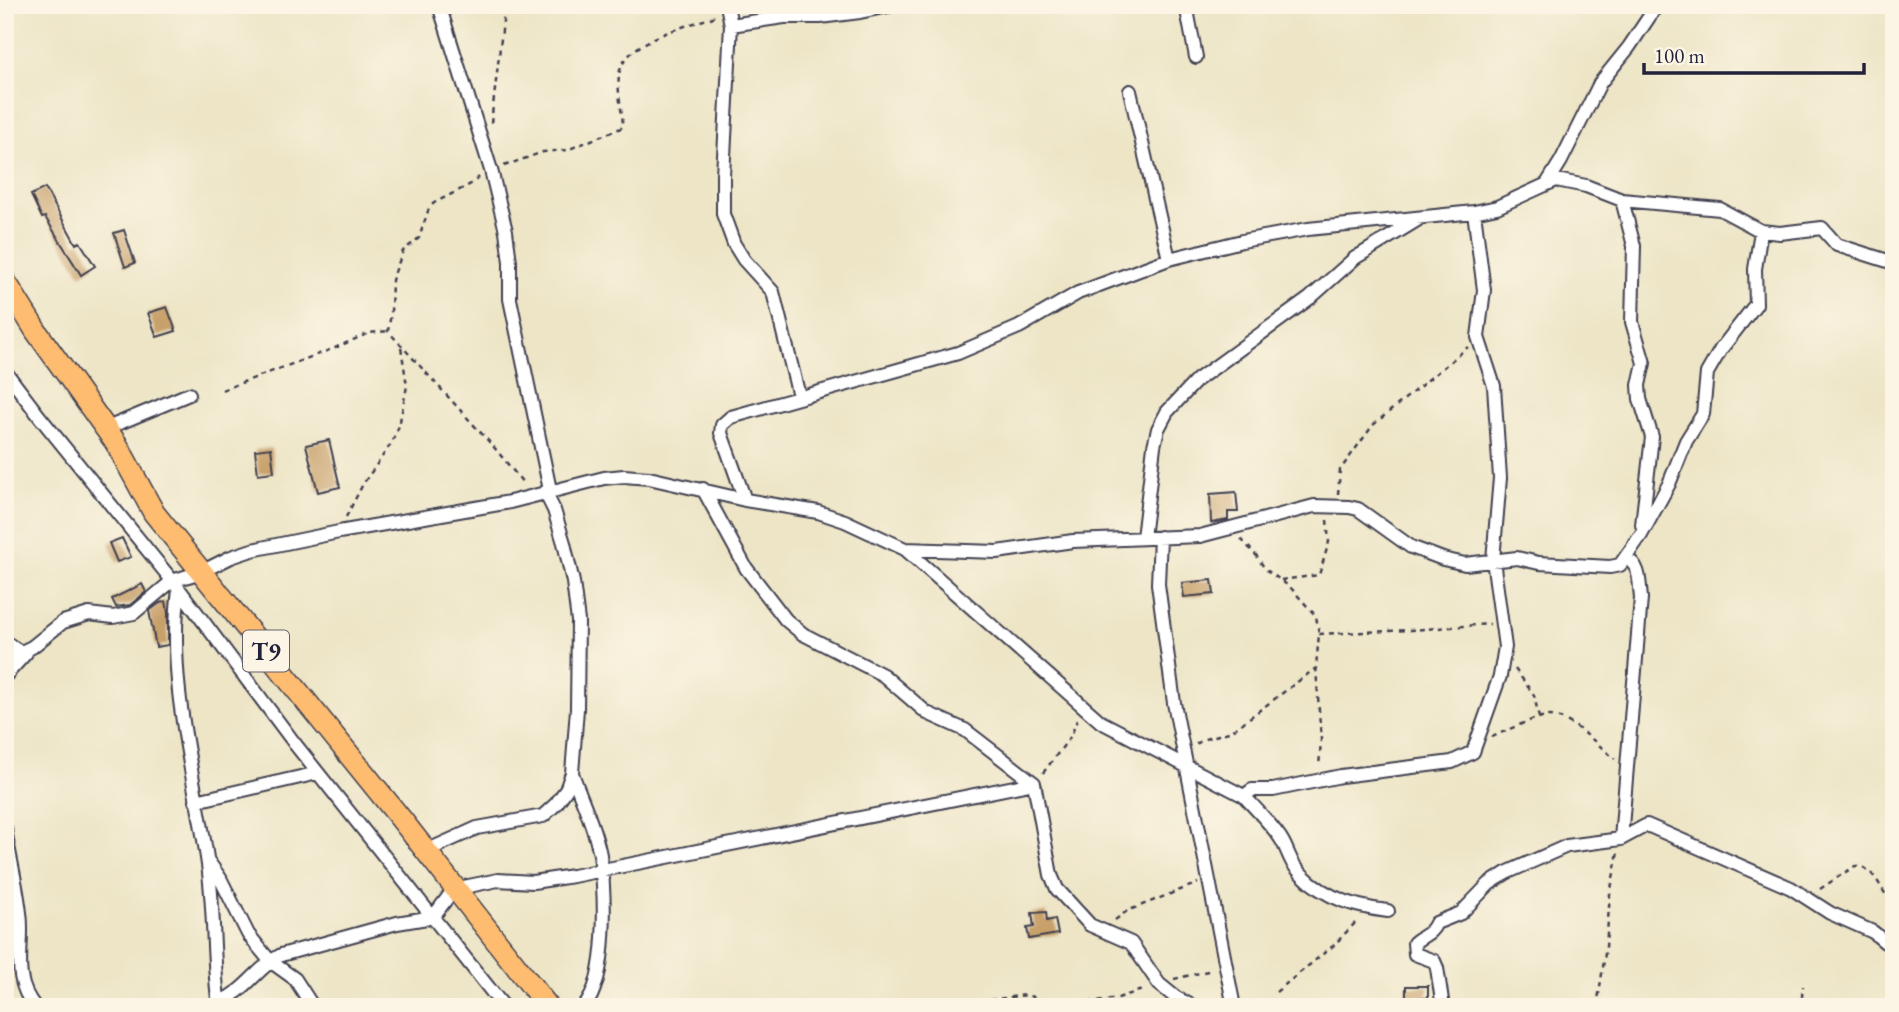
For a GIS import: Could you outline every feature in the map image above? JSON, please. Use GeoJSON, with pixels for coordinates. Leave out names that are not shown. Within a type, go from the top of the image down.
{"type":"FeatureCollection","features":[{"type":"Feature","properties":{"kind":"highway","name":"T9"},"geometry":{"type":"LineString","coordinates":[[5,281],[36,331],[116,443],[154,513],[548,1007]]}},
{"type":"Feature","properties":{"kind":"street"},"geometry":{"type":"LineString","coordinates":[[426,851],[477,828],[543,816],[556,804],[566,790],[572,773],[577,709],[578,621],[573,582],[554,510],[543,493],[510,299],[510,262],[506,231],[485,172],[481,143],[439,5]]}},
{"type":"Feature","properties":{"kind":"street"},"geometry":{"type":"LineString","coordinates":[[799,396],[773,292],[739,252],[723,214],[729,14],[820,17],[893,5]]}},
{"type":"Feature","properties":{"kind":"street"},"geometry":{"type":"LineString","coordinates":[[1186,5],[1196,57]]}},
{"type":"Feature","properties":{"kind":"street"},"geometry":{"type":"LineString","coordinates":[[1548,182],[1600,83],[1629,47],[1657,5]]}},
{"type":"Feature","properties":{"kind":"street"},"geometry":{"type":"LineString","coordinates":[[1130,91],[1169,259]]}},
{"type":"Feature","properties":{"kind":"street"},"geometry":{"type":"LineString","coordinates":[[745,500],[721,433],[722,425],[731,417],[958,353],[1019,327],[1078,293],[1169,259],[1242,241],[1308,229],[1474,212],[1497,206],[1548,182],[1564,180],[1622,200],[1720,209],[1761,231],[1780,233],[1822,228],[1837,244],[1894,263]]}},
{"type":"Feature","properties":{"kind":"street"},"geometry":{"type":"LineString","coordinates":[[1622,200],[1634,246],[1632,322],[1644,363],[1639,385],[1652,437],[1641,535]]}},
{"type":"Feature","properties":{"kind":"street"},"geometry":{"type":"LineString","coordinates":[[1244,796],[1252,790],[1273,790],[1319,780],[1452,762],[1472,752],[1500,676],[1505,647],[1493,560],[1500,478],[1494,386],[1478,337],[1484,290],[1474,212]]}},
{"type":"Feature","properties":{"kind":"street"},"geometry":{"type":"LineString","coordinates":[[1143,538],[1154,446],[1158,429],[1167,412],[1197,380],[1310,298],[1355,258],[1421,218]]}},
{"type":"Feature","properties":{"kind":"street"},"geometry":{"type":"LineString","coordinates":[[905,549],[997,552],[1073,541],[1200,537],[1297,510],[1338,507],[1358,509],[1411,547],[1443,559],[1471,564],[1517,558],[1539,563],[1611,567],[1620,565],[1641,535],[1669,484],[1686,441],[1703,414],[1707,373],[1721,349],[1756,304],[1755,269],[1761,231]]}},
{"type":"Feature","properties":{"kind":"street"},"geometry":{"type":"LineString","coordinates":[[5,371],[504,1007]]}},
{"type":"Feature","properties":{"kind":"street"},"geometry":{"type":"LineString","coordinates":[[105,429],[189,394]]}},
{"type":"Feature","properties":{"kind":"street"},"geometry":{"type":"LineString","coordinates":[[5,676],[27,650],[63,622],[89,614],[125,616],[134,613],[175,585],[231,557],[252,550],[510,502],[624,476],[649,478],[745,500],[818,512],[845,521],[905,549],[1101,722],[1244,796],[1274,829],[1292,863],[1311,885],[1368,909],[1388,911]]}},
{"type":"Feature","properties":{"kind":"street"},"geometry":{"type":"LineString","coordinates":[[703,489],[746,568],[786,620],[803,634],[883,675],[927,713],[965,730],[1034,783],[1051,876],[1058,890],[1090,925],[1131,943],[1159,984],[1194,1007]]}},
{"type":"Feature","properties":{"kind":"street"},"geometry":{"type":"LineString","coordinates":[[1160,537],[1158,584],[1161,617],[1207,879],[1234,1007]]}},
{"type":"Feature","properties":{"kind":"street"},"geometry":{"type":"LineString","coordinates":[[1621,839],[1641,598],[1637,569],[1634,562],[1625,558]]}},
{"type":"Feature","properties":{"kind":"street"},"geometry":{"type":"LineString","coordinates":[[175,585],[174,622],[180,705],[208,860],[218,1005],[246,987],[270,961],[281,955],[397,923],[433,917],[454,889],[498,880],[533,882],[601,870],[1034,783]]}},
{"type":"Feature","properties":{"kind":"street"},"geometry":{"type":"LineString","coordinates":[[5,642],[27,650]]}},
{"type":"Feature","properties":{"kind":"street"},"geometry":{"type":"LineString","coordinates":[[5,660],[27,650]]}},
{"type":"Feature","properties":{"kind":"street"},"geometry":{"type":"LineString","coordinates":[[196,801],[318,773]]}},
{"type":"Feature","properties":{"kind":"street"},"geometry":{"type":"LineString","coordinates":[[572,773],[600,854],[601,870],[603,934],[597,983],[584,1007]]}},
{"type":"Feature","properties":{"kind":"street"},"geometry":{"type":"LineString","coordinates":[[1443,1007],[1434,961],[1415,954],[1414,943],[1427,936],[1436,923],[1461,913],[1489,884],[1506,873],[1567,846],[1621,839],[1647,825],[1808,897],[1830,913],[1874,932],[1885,942],[1894,943]]}},
{"type":"Feature","properties":{"kind":"street"},"geometry":{"type":"LineString","coordinates":[[5,828],[21,914],[18,956],[20,973],[27,995],[35,1007]]}},
{"type":"Feature","properties":{"kind":"street"},"geometry":{"type":"LineString","coordinates":[[208,860],[248,934],[270,961],[295,979],[313,1007]]}},
{"type":"Feature","properties":{"kind":"path"},"geometry":{"type":"LineString","coordinates":[[481,143],[492,120],[505,5]]}},
{"type":"Feature","properties":{"kind":"path"},"geometry":{"type":"LineString","coordinates":[[543,493],[493,446],[388,331],[392,280],[403,251],[419,237],[429,208],[434,203],[473,183],[485,172],[544,152],[567,150],[621,128],[624,125],[619,74],[624,61],[637,47],[671,31],[729,14]]}},
{"type":"Feature","properties":{"kind":"path"},"geometry":{"type":"LineString","coordinates":[[222,390],[369,333],[388,331]]}},
{"type":"Feature","properties":{"kind":"path"},"geometry":{"type":"LineString","coordinates":[[1338,507],[1337,480],[1340,470],[1373,425],[1454,360],[1478,337]]}},
{"type":"Feature","properties":{"kind":"path"},"geometry":{"type":"LineString","coordinates":[[339,532],[363,484],[399,426],[407,386],[401,348]]}},
{"type":"Feature","properties":{"kind":"path"},"geometry":{"type":"LineString","coordinates":[[1281,580],[1319,575],[1322,571],[1329,542],[1324,507]]}},
{"type":"Feature","properties":{"kind":"path"},"geometry":{"type":"LineString","coordinates":[[1230,529],[1249,547],[1265,569],[1281,580],[1316,616],[1319,634],[1316,667],[1321,740],[1319,780]]}},
{"type":"Feature","properties":{"kind":"path"},"geometry":{"type":"LineString","coordinates":[[1319,634],[1502,623]]}},
{"type":"Feature","properties":{"kind":"path"},"geometry":{"type":"LineString","coordinates":[[1505,647],[1523,683],[1534,695],[1539,718]]}},
{"type":"Feature","properties":{"kind":"path"},"geometry":{"type":"LineString","coordinates":[[1183,749],[1232,731],[1316,667]]}},
{"type":"Feature","properties":{"kind":"path"},"geometry":{"type":"LineString","coordinates":[[1034,783],[1070,736],[1083,708]]}},
{"type":"Feature","properties":{"kind":"path"},"geometry":{"type":"LineString","coordinates":[[1472,752],[1489,738],[1549,716],[1562,719],[1583,733],[1627,769]]}},
{"type":"Feature","properties":{"kind":"path"},"geometry":{"type":"LineString","coordinates":[[1597,1007],[1606,947],[1609,894],[1621,839]]}},
{"type":"Feature","properties":{"kind":"path"},"geometry":{"type":"LineString","coordinates":[[1808,897],[1855,866],[1861,865],[1868,869],[1889,900]]}},
{"type":"Feature","properties":{"kind":"path"},"geometry":{"type":"LineString","coordinates":[[1101,931],[1127,911],[1207,879]]}},
{"type":"Feature","properties":{"kind":"path"},"geometry":{"type":"LineString","coordinates":[[1276,992],[1334,945],[1368,909]]}},
{"type":"Feature","properties":{"kind":"path"},"geometry":{"type":"LineString","coordinates":[[961,1007],[1014,995],[1026,995],[1064,1006],[1087,1004],[1118,998],[1194,973],[1225,968]]}},
{"type":"Feature","properties":{"kind":"path"},"geometry":{"type":"LineString","coordinates":[[1801,1007],[1803,986]]}},
{"type":"Feature","properties":{"kind":"building"},"geometry":{"type":"Polygon","coordinates":[[[45,188],[76,244],[80,242],[95,266],[81,275],[45,217],[42,218],[31,195],[45,188]]]}},
{"type":"Feature","properties":{"kind":"building"},"geometry":{"type":"Polygon","coordinates":[[[124,230],[135,263],[125,267],[114,233],[124,230]]]}},
{"type":"Feature","properties":{"kind":"building"},"geometry":{"type":"Polygon","coordinates":[[[167,307],[176,331],[157,337],[148,313],[167,307]]]}},
{"type":"Feature","properties":{"kind":"building"},"geometry":{"type":"Polygon","coordinates":[[[329,440],[340,487],[318,492],[306,445],[329,440]]]}},
{"type":"Feature","properties":{"kind":"building"},"geometry":{"type":"Polygon","coordinates":[[[271,448],[274,472],[258,474],[255,450],[271,448]]]}},
{"type":"Feature","properties":{"kind":"building"},"geometry":{"type":"Polygon","coordinates":[[[1236,492],[1238,512],[1228,512],[1228,520],[1211,523],[1210,494],[1236,492]]]}},
{"type":"Feature","properties":{"kind":"building"},"geometry":{"type":"Polygon","coordinates":[[[122,538],[131,557],[117,562],[109,543],[122,538]]]}},
{"type":"Feature","properties":{"kind":"building"},"geometry":{"type":"Polygon","coordinates":[[[1212,580],[1214,594],[1184,597],[1182,583],[1212,580]]]}},
{"type":"Feature","properties":{"kind":"building"},"geometry":{"type":"Polygon","coordinates":[[[142,584],[146,592],[130,605],[116,607],[112,599],[142,584]]]}},
{"type":"Feature","properties":{"kind":"building"},"geometry":{"type":"Polygon","coordinates":[[[166,601],[168,645],[156,647],[149,611],[166,601]]]}},
{"type":"Feature","properties":{"kind":"building"},"geometry":{"type":"Polygon","coordinates":[[[1046,912],[1047,921],[1055,919],[1058,934],[1029,939],[1027,928],[1034,927],[1032,913],[1046,912]]]}},
{"type":"Feature","properties":{"kind":"building"},"geometry":{"type":"Polygon","coordinates":[[[1406,986],[1428,986],[1428,998],[1406,998],[1406,986]]]}}]}
